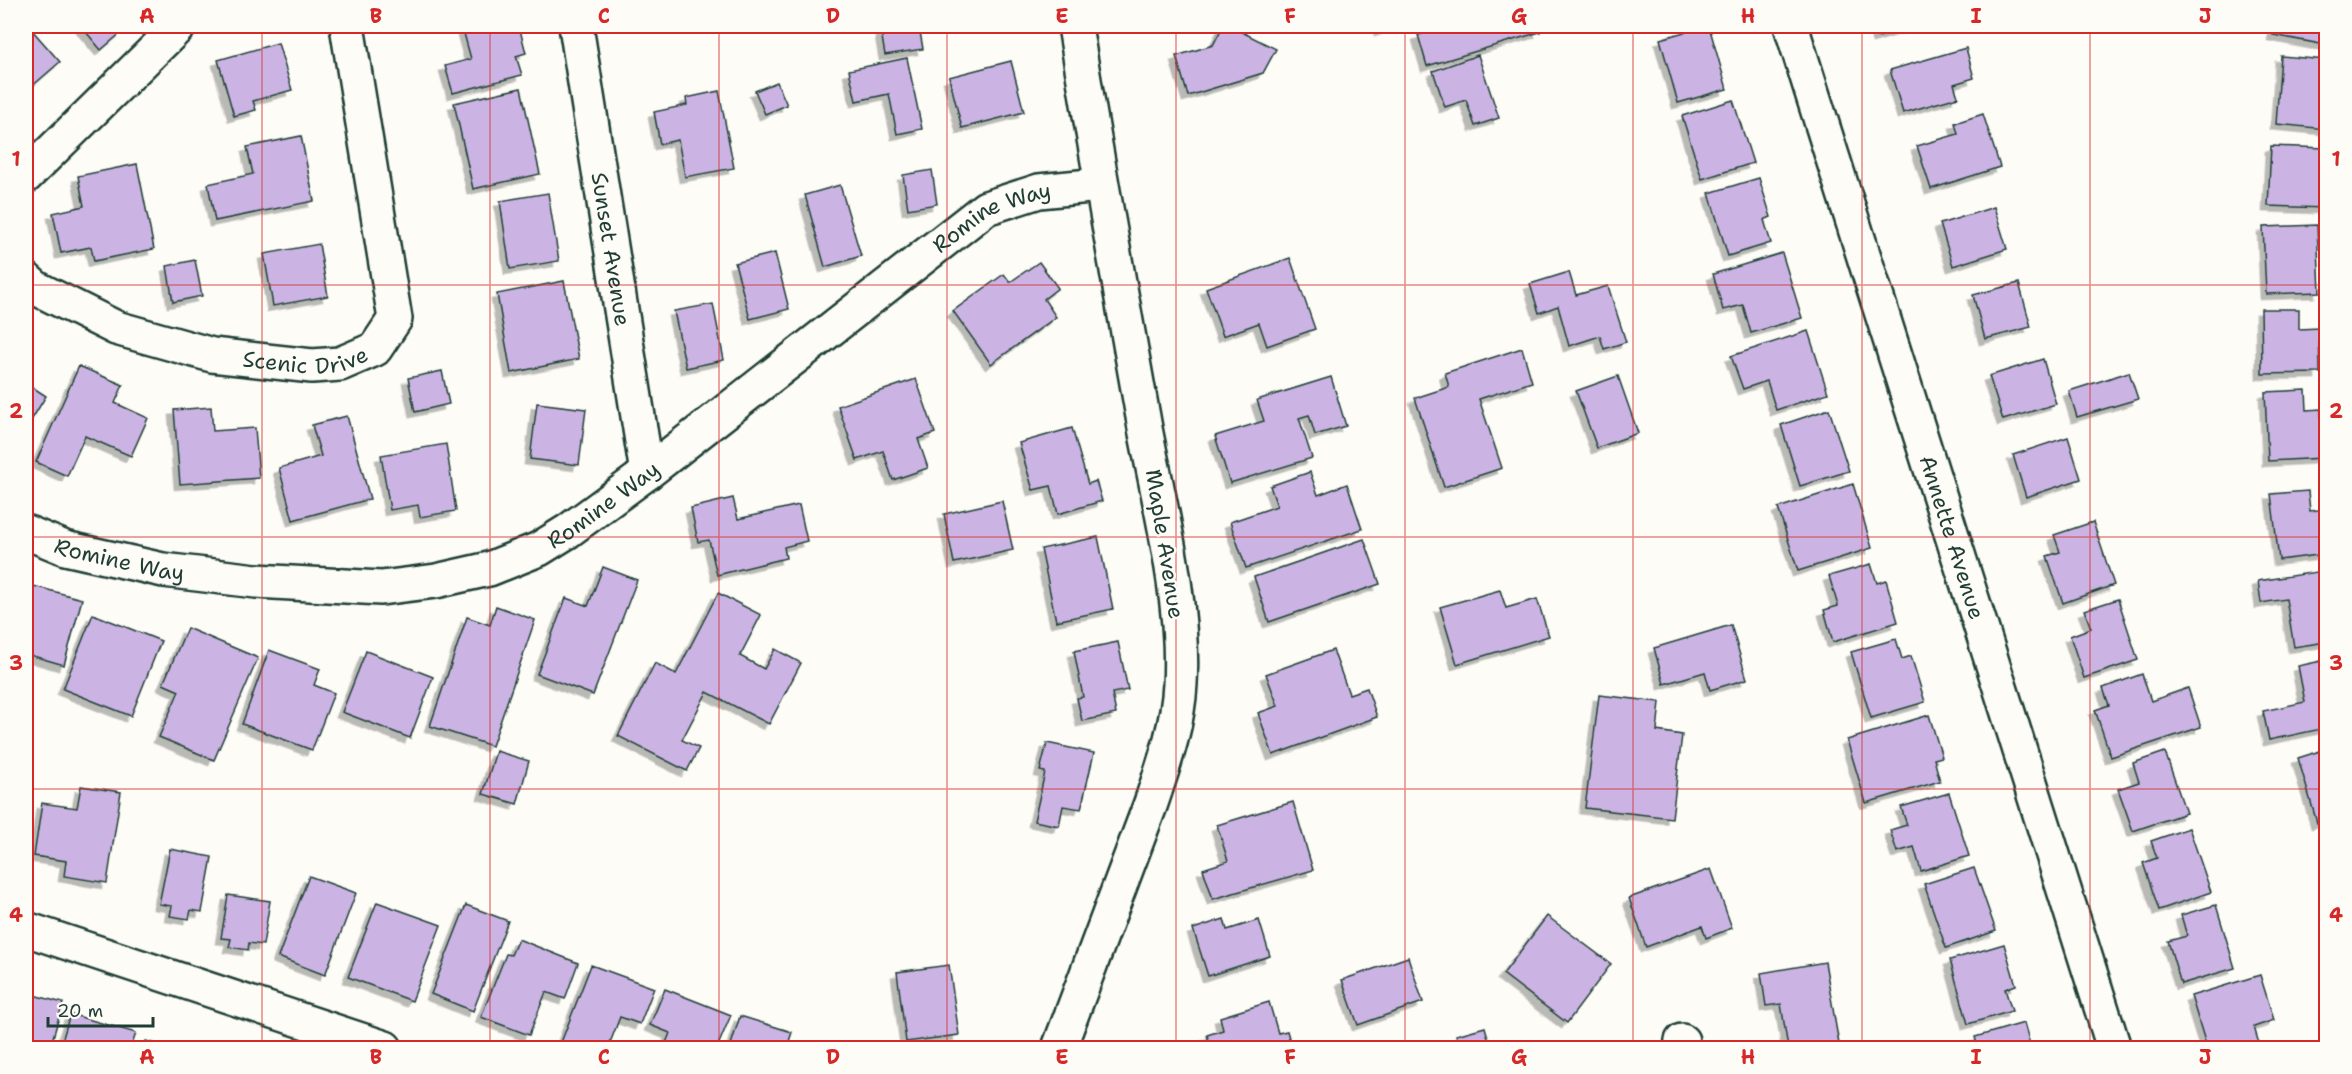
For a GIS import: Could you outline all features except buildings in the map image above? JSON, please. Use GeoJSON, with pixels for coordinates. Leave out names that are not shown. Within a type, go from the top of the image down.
{"type":"FeatureCollection","features":[{"type":"Feature","properties":{"kind":"street"},"geometry":{"type":"LineString","coordinates":[[26,176],[179,26]]}},
{"type":"Feature","properties":{"kind":"street","name":"Scenic Drive"},"geometry":{"type":"LineString","coordinates":[[26,279],[36,288],[116,328],[212,356],[312,366],[340,364],[375,349],[395,320],[347,26]]}},
{"type":"Feature","properties":{"kind":"street","name":"Sunset Avenue"},"geometry":{"type":"LineString","coordinates":[[576,26],[647,473]]}},
{"type":"Feature","properties":{"kind":"street","name":"Maple Avenue"},"geometry":{"type":"LineString","coordinates":[[1059,1048],[1152,803],[1175,722],[1180,685],[1181,648],[1172,570],[1100,184],[1075,26]]}},
{"type":"Feature","properties":{"kind":"street","name":"Annette Avenue"},"geometry":{"type":"LineString","coordinates":[[1791,26],[2114,1048]]}},
{"type":"Feature","properties":{"kind":"street","name":"Romine Way"},"geometry":{"type":"LineString","coordinates":[[26,532],[65,548],[163,570],[256,581],[381,588],[435,581],[489,569],[539,549],[568,531],[647,473],[986,208],[1039,191],[1100,184]]}},
{"type":"Feature","properties":{"kind":"street"},"geometry":{"type":"LineString","coordinates":[[26,929],[386,1048]]}}]}
